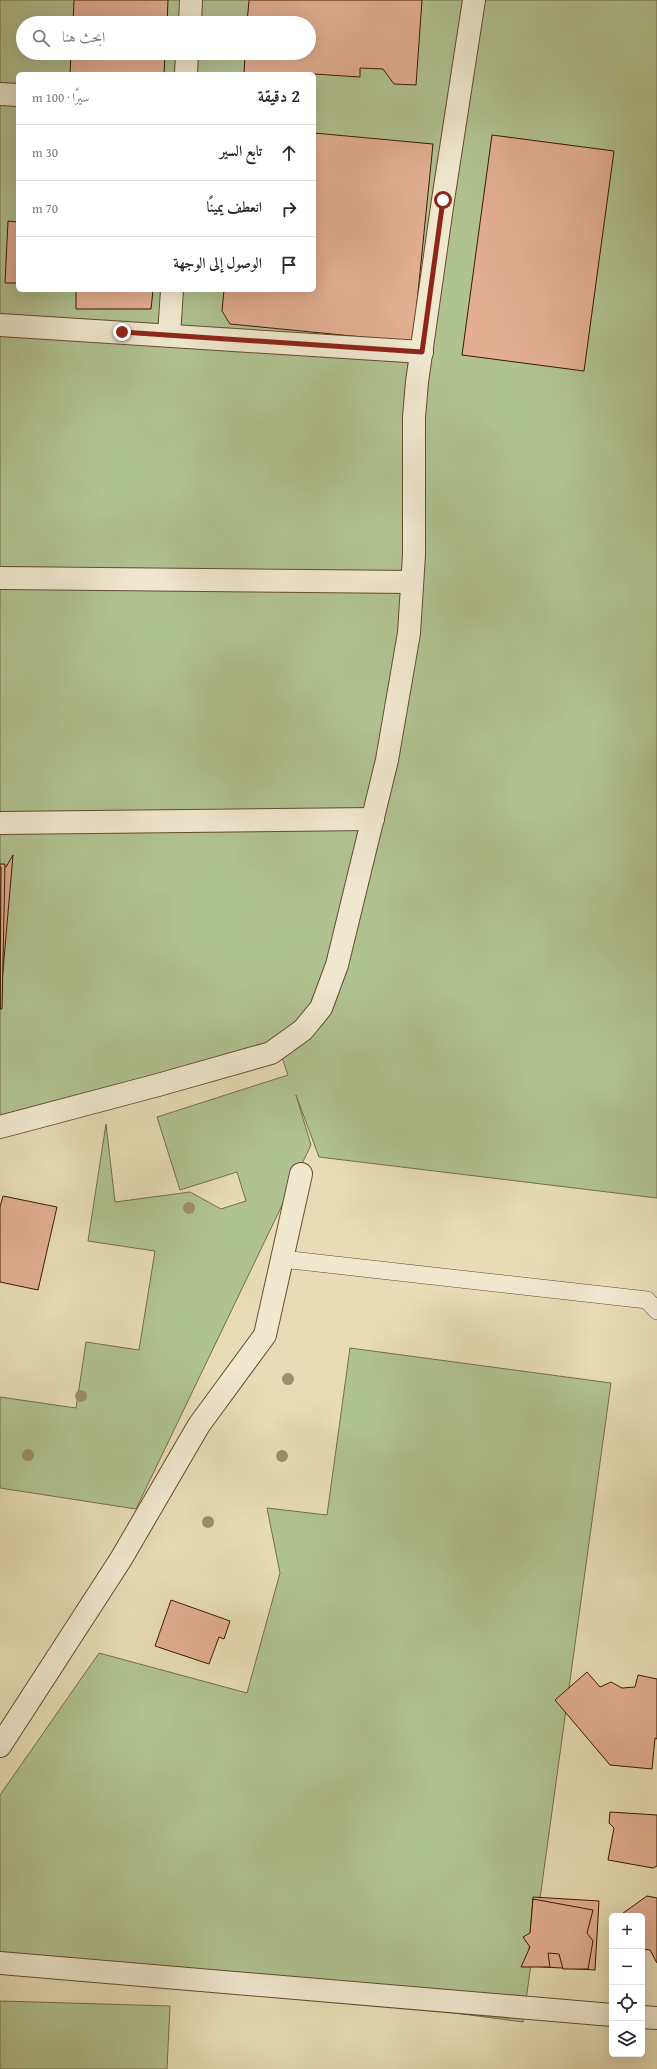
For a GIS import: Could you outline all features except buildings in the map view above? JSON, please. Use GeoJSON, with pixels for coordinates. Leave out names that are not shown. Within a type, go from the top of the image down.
{"type":"FeatureCollection","features":[{"type":"Feature","properties":{"kind":"street"},"geometry":{"type":"LineString","coordinates":[[190,16],[191,0]]}},
{"type":"Feature","properties":{"kind":"street"},"geometry":{"type":"LineString","coordinates":[[0,1126],[158,1085],[271,1053],[304,1030],[321,1008],[338,965],[387,760],[409,633],[414,556],[414,417],[443,200],[474,0]]}},
{"type":"Feature","properties":{"kind":"street"},"geometry":{"type":"LineString","coordinates":[[186,72],[187,60]]}},
{"type":"Feature","properties":{"kind":"street"},"geometry":{"type":"LineString","coordinates":[[0,94],[16,95]]}},
{"type":"Feature","properties":{"kind":"street"},"geometry":{"type":"LineString","coordinates":[[169,335],[172,292]]}},
{"type":"Feature","properties":{"kind":"street"},"geometry":{"type":"LineString","coordinates":[[0,325],[422,352]]}},
{"type":"Feature","properties":{"kind":"street"},"geometry":{"type":"LineString","coordinates":[[0,578],[412,582]]}},
{"type":"Feature","properties":{"kind":"street"},"geometry":{"type":"LineString","coordinates":[[0,823],[373,819]]}},
{"type":"Feature","properties":{"kind":"street"},"geometry":{"type":"LineString","coordinates":[[0,1746],[121,1559],[199,1425],[265,1335],[301,1174]]}},
{"type":"Feature","properties":{"kind":"street"},"geometry":{"type":"LineString","coordinates":[[0,1963],[609,2014]]}},
{"type":"Feature","properties":{"kind":"street"},"geometry":{"type":"LineString","coordinates":[[645,2017],[657,2018]]}},
{"type":"Feature","properties":{"kind":"lane"},"geometry":{"type":"LineString","coordinates":[[282,1259],[647,1300],[657,1311]]}},
{"type":"Feature","properties":{"kind":"green space"},"geometry":{"type":"Polygon","coordinates":[[[0,0],[657,0],[657,1198],[319,1157],[296,1095],[311,1145],[136,1509],[0,1488],[0,1397],[76,1408],[86,1342],[139,1350],[155,1251],[88,1241],[106,1124],[115,1202],[190,1192],[221,1209],[246,1201],[237,1172],[180,1190],[157,1117],[288,1075],[278,1046],[0,1129],[0,0]]]}},
{"type":"Feature","properties":{"kind":"green space"},"geometry":{"type":"Polygon","coordinates":[[[350,1348],[611,1383],[523,2022],[0,1953],[0,1795],[99,1653],[247,1693],[280,1573],[267,1508],[327,1515],[350,1348]]]}},
{"type":"Feature","properties":{"kind":"green space"},"geometry":{"type":"Polygon","coordinates":[[[0,2001],[170,2006],[167,2069],[0,2069],[0,2001]]]}},
{"type":"Feature","properties":{"kind":"route"},"geometry":{"type":"LineString","coordinates":[[122,332],[422,352],[443,200]]}}]}
